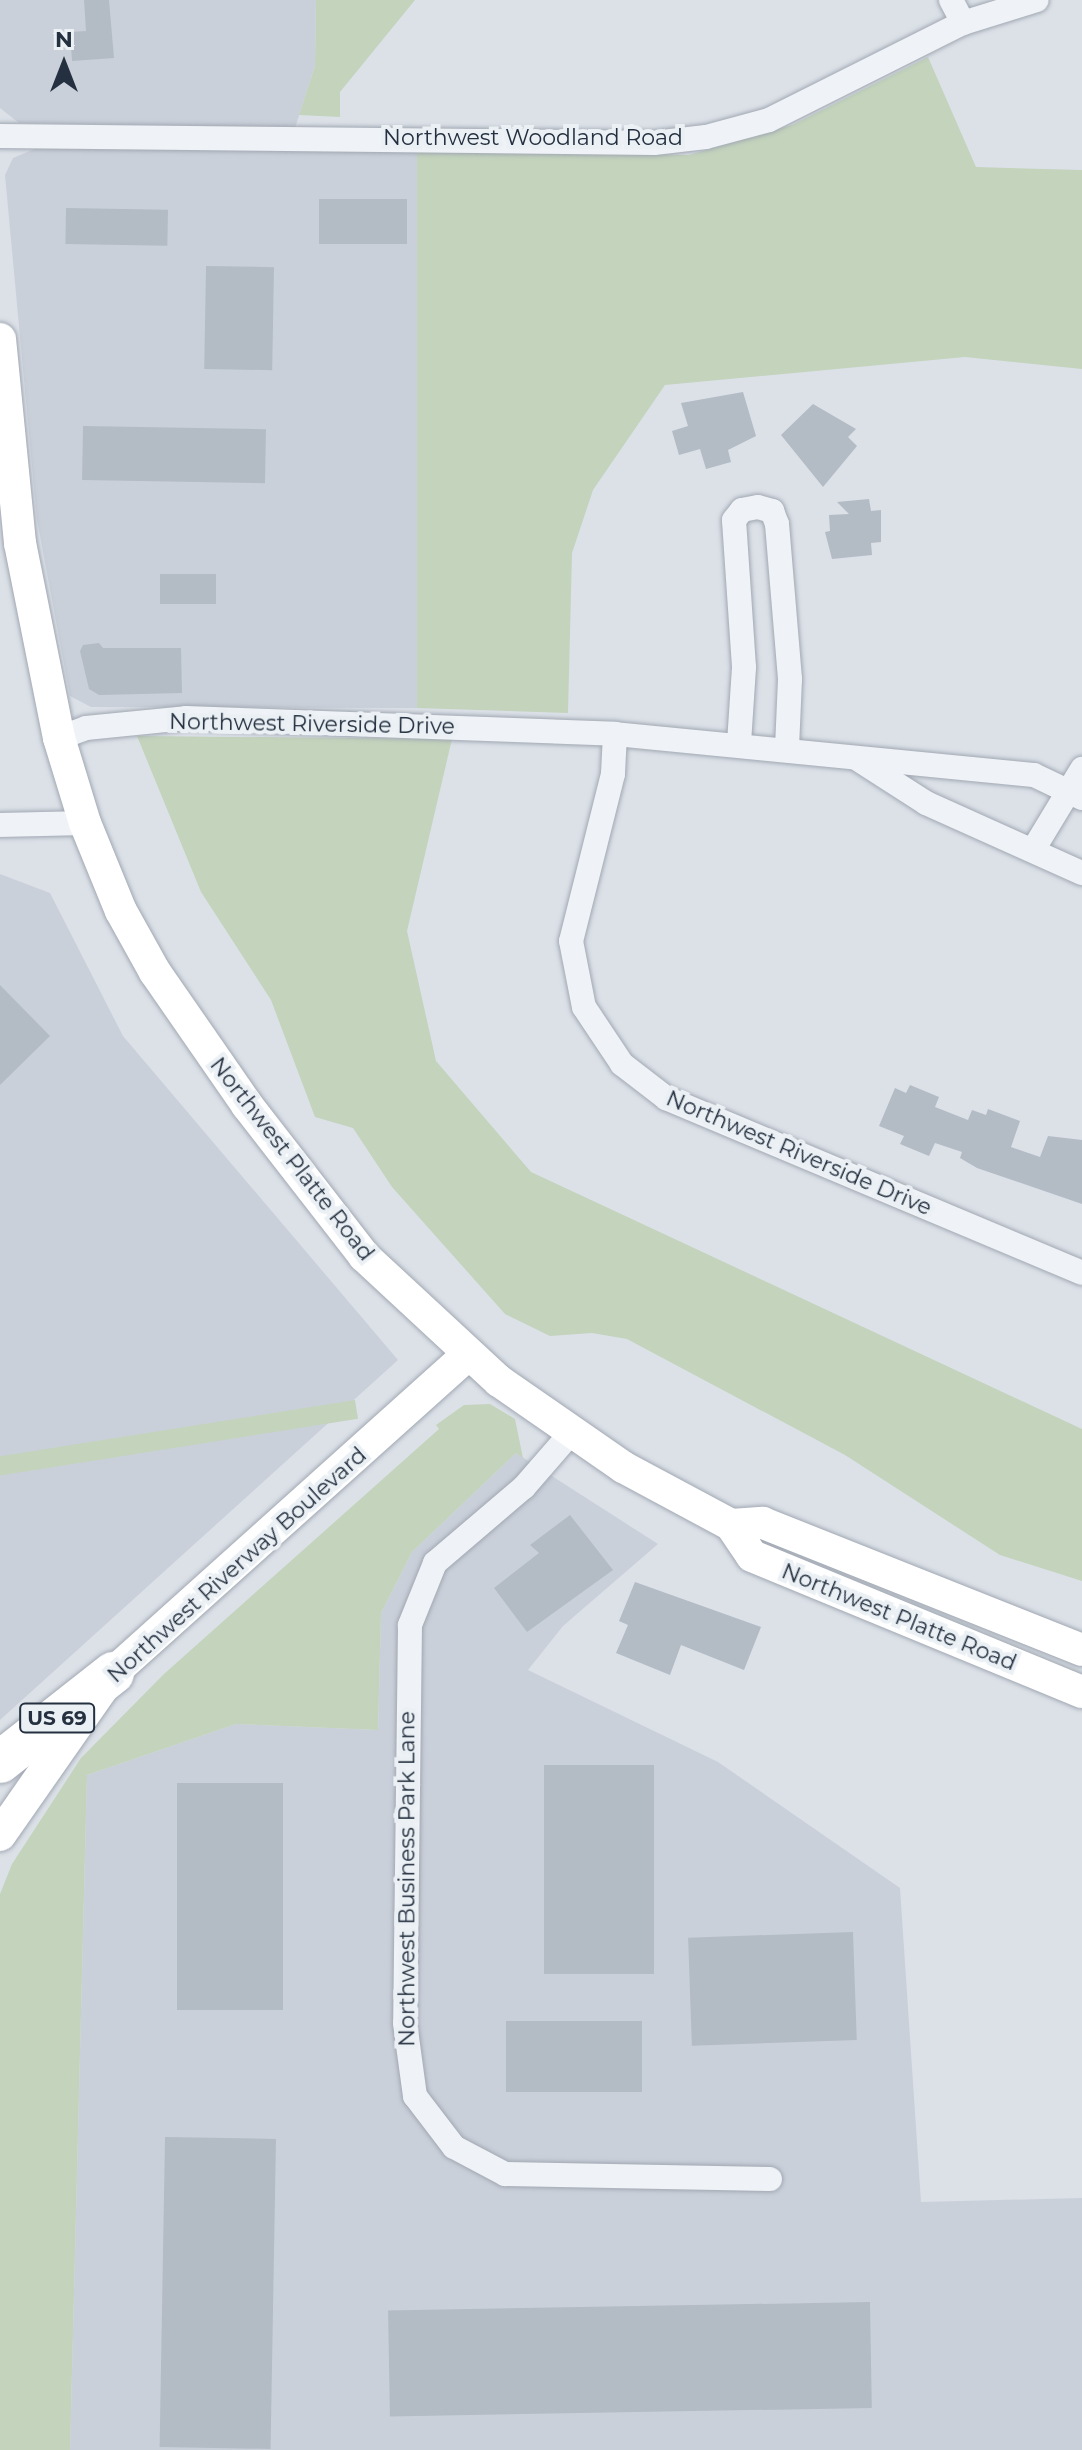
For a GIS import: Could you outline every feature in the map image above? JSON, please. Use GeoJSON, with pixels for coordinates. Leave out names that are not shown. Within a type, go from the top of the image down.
{"type":"FeatureCollection","features":[{"type":"Feature","properties":{"kind":"highway","name":"US 69"},"geometry":{"type":"LineString","coordinates":[[0,1762],[113,1673]]}},
{"type":"Feature","properties":{"kind":"main road","name":"Northwest Platte Road"},"geometry":{"type":"LineString","coordinates":[[0,339],[20,543],[59,738],[85,823],[140,948],[247,1105],[364,1256],[468,1354],[571,1433],[731,1525],[752,1556],[1082,1692]]}},
{"type":"Feature","properties":{"kind":"main road","name":"Northwest Riverway Boulevard"},"geometry":{"type":"LineString","coordinates":[[0,1835],[113,1673],[468,1354]]}},
{"type":"Feature","properties":{"kind":"main road","name":"Northwest Platte Road"},"geometry":{"type":"LineString","coordinates":[[731,1525],[763,1523],[1082,1650]]}},
{"type":"Feature","properties":{"kind":"street"},"geometry":{"type":"LineString","coordinates":[[951,0],[963,23]]}},
{"type":"Feature","properties":{"kind":"street","name":"Northwest Woodland Road"},"geometry":{"type":"LineString","coordinates":[[0,136],[654,143],[706,137],[769,120],[963,23],[1037,0]]}},
{"type":"Feature","properties":{"kind":"street"},"geometry":{"type":"LineString","coordinates":[[739,743],[744,667],[734,520],[742,510],[758,507],[772,511],[777,524],[790,679],[787,747]]}},
{"type":"Feature","properties":{"kind":"street","name":"Northwest Riverside Drive"},"geometry":{"type":"LineString","coordinates":[[59,738],[86,728],[186,718],[615,734],[787,747],[857,758],[1034,775],[1075,795]]}},
{"type":"Feature","properties":{"kind":"street","name":"Northwest Riverside Drive"},"geometry":{"type":"LineString","coordinates":[[615,734],[613,774],[571,941],[584,1007],[622,1064],[666,1098],[1082,1273]]}},
{"type":"Feature","properties":{"kind":"street"},"geometry":{"type":"LineString","coordinates":[[857,758],[926,803],[1082,873]]}},
{"type":"Feature","properties":{"kind":"street"},"geometry":{"type":"LineString","coordinates":[[1033,850],[1075,795],[1082,769]]}},
{"type":"Feature","properties":{"kind":"street"},"geometry":{"type":"LineString","coordinates":[[0,825],[85,823]]}},
{"type":"Feature","properties":{"kind":"street","name":"Northwest Business Park Lane"},"geometry":{"type":"LineString","coordinates":[[571,1433],[524,1487],[435,1563],[410,1625],[405,2023],[415,2096],[454,2147],[505,2174],[770,2179]]}},
{"type":"Feature","properties":{"kind":"shaded area"},"geometry":{"type":"Polygon","coordinates":[[[0,0],[316,0],[315,66],[295,128],[19,123],[0,108],[0,0]]]}},
{"type":"Feature","properties":{"kind":"shaded area"},"geometry":{"type":"Polygon","coordinates":[[[37,148],[417,150],[417,708],[91,707],[70,696],[37,520],[5,175],[13,158],[37,148]]]}},
{"type":"Feature","properties":{"kind":"shaded area"},"geometry":{"type":"Polygon","coordinates":[[[0,874],[50,893],[123,1036],[398,1360],[0,1720],[0,874]]]}},
{"type":"Feature","properties":{"kind":"shaded area"},"geometry":{"type":"Polygon","coordinates":[[[516,1453],[658,1544],[563,1626],[528,1670],[718,1762],[900,1888],[921,2202],[1082,2198],[1082,2450],[70,2450],[87,1775],[236,1724],[378,1730],[381,1613],[412,1552],[516,1453]]]}},
{"type":"Feature","properties":{"kind":"green space"},"geometry":{"type":"Polygon","coordinates":[[[316,0],[415,0],[340,92],[340,117],[299,115],[315,66],[316,0]]]}},
{"type":"Feature","properties":{"kind":"green space"},"geometry":{"type":"Polygon","coordinates":[[[928,57],[976,167],[1082,170],[1082,369],[965,357],[665,385],[593,490],[572,553],[568,713],[417,708],[417,150],[689,155],[792,125],[928,57]]]}},
{"type":"Feature","properties":{"kind":"green space"},"geometry":{"type":"Polygon","coordinates":[[[137,736],[452,739],[407,931],[436,1061],[531,1172],[1082,1429],[1082,1581],[1000,1555],[845,1455],[627,1339],[592,1333],[550,1336],[505,1314],[392,1187],[353,1128],[315,1117],[271,1000],[201,892],[137,736]]]}},
{"type":"Feature","properties":{"kind":"green space"},"geometry":{"type":"Polygon","coordinates":[[[355,1400],[358,1419],[0,1475],[0,1456],[355,1400]]]}},
{"type":"Feature","properties":{"kind":"green space"},"geometry":{"type":"Polygon","coordinates":[[[490,1404],[515,1419],[523,1458],[516,1453],[412,1552],[381,1613],[378,1730],[236,1724],[87,1775],[70,2450],[0,2450],[0,1894],[12,1864],[81,1758],[164,1674],[439,1429],[436,1425],[464,1405],[490,1404]]]}},
{"type":"Feature","properties":{"kind":"building"},"geometry":{"type":"Polygon","coordinates":[[[84,0],[109,0],[114,58],[72,61],[70,32],[86,31],[84,0]]]}},
{"type":"Feature","properties":{"kind":"building"},"geometry":{"type":"Polygon","coordinates":[[[319,199],[407,199],[407,244],[319,244],[319,199]]]}},
{"type":"Feature","properties":{"kind":"building"},"geometry":{"type":"Polygon","coordinates":[[[66,208],[168,210],[167,246],[65,244],[66,208]]]}},
{"type":"Feature","properties":{"kind":"building"},"geometry":{"type":"Polygon","coordinates":[[[206,266],[274,267],[272,370],[204,369],[206,266]]]}},
{"type":"Feature","properties":{"kind":"building"},"geometry":{"type":"Polygon","coordinates":[[[743,392],[756,436],[728,450],[731,462],[706,469],[700,449],[679,455],[672,431],[688,426],[681,403],[743,392]]]}},
{"type":"Feature","properties":{"kind":"building"},"geometry":{"type":"Polygon","coordinates":[[[813,404],[856,429],[848,437],[857,446],[823,487],[781,435],[813,404]]]}},
{"type":"Feature","properties":{"kind":"building"},"geometry":{"type":"Polygon","coordinates":[[[83,426],[266,429],[265,483],[82,480],[83,426]]]}},
{"type":"Feature","properties":{"kind":"building"},"geometry":{"type":"Polygon","coordinates":[[[869,499],[871,511],[881,510],[881,542],[871,543],[872,555],[832,559],[825,532],[830,531],[829,515],[849,514],[837,502],[869,499]]]}},
{"type":"Feature","properties":{"kind":"building"},"geometry":{"type":"Polygon","coordinates":[[[160,574],[216,574],[216,604],[160,604],[160,574]]]}},
{"type":"Feature","properties":{"kind":"building"},"geometry":{"type":"Polygon","coordinates":[[[99,643],[103,648],[181,648],[182,693],[99,695],[89,689],[80,651],[83,645],[99,643]]]}},
{"type":"Feature","properties":{"kind":"building"},"geometry":{"type":"Polygon","coordinates":[[[0,985],[50,1036],[0,1085],[0,985]]]}},
{"type":"Feature","properties":{"kind":"building"},"geometry":{"type":"Polygon","coordinates":[[[910,1085],[939,1097],[935,1107],[968,1120],[972,1110],[986,1115],[988,1109],[1020,1121],[1011,1147],[1040,1157],[1048,1136],[1082,1140],[1082,1204],[977,1168],[960,1158],[962,1152],[935,1143],[929,1156],[900,1144],[904,1136],[879,1126],[895,1088],[906,1093],[910,1085]]]}},
{"type":"Feature","properties":{"kind":"building"},"geometry":{"type":"Polygon","coordinates":[[[570,1515],[613,1570],[527,1632],[494,1588],[539,1553],[530,1545],[570,1515]]]}},
{"type":"Feature","properties":{"kind":"building"},"geometry":{"type":"Polygon","coordinates":[[[635,1582],[761,1627],[744,1670],[681,1645],[670,1675],[616,1653],[628,1625],[619,1621],[635,1582]]]}},
{"type":"Feature","properties":{"kind":"building"},"geometry":{"type":"Polygon","coordinates":[[[544,1765],[654,1765],[654,1974],[544,1974],[544,1765]]]}},
{"type":"Feature","properties":{"kind":"building"},"geometry":{"type":"Polygon","coordinates":[[[177,1783],[283,1783],[283,2010],[177,2010],[177,1783]]]}},
{"type":"Feature","properties":{"kind":"building"},"geometry":{"type":"Polygon","coordinates":[[[853,1932],[857,2040],[692,2046],[688,1938],[853,1932]]]}},
{"type":"Feature","properties":{"kind":"building"},"geometry":{"type":"Polygon","coordinates":[[[506,2021],[642,2021],[642,2092],[506,2092],[506,2021]]]}},
{"type":"Feature","properties":{"kind":"building"},"geometry":{"type":"Polygon","coordinates":[[[165,2137],[276,2139],[271,2449],[160,2447],[165,2137]]]}},
{"type":"Feature","properties":{"kind":"building"},"geometry":{"type":"Polygon","coordinates":[[[870,2302],[872,2408],[390,2416],[388,2310],[870,2302]]]}}]}
